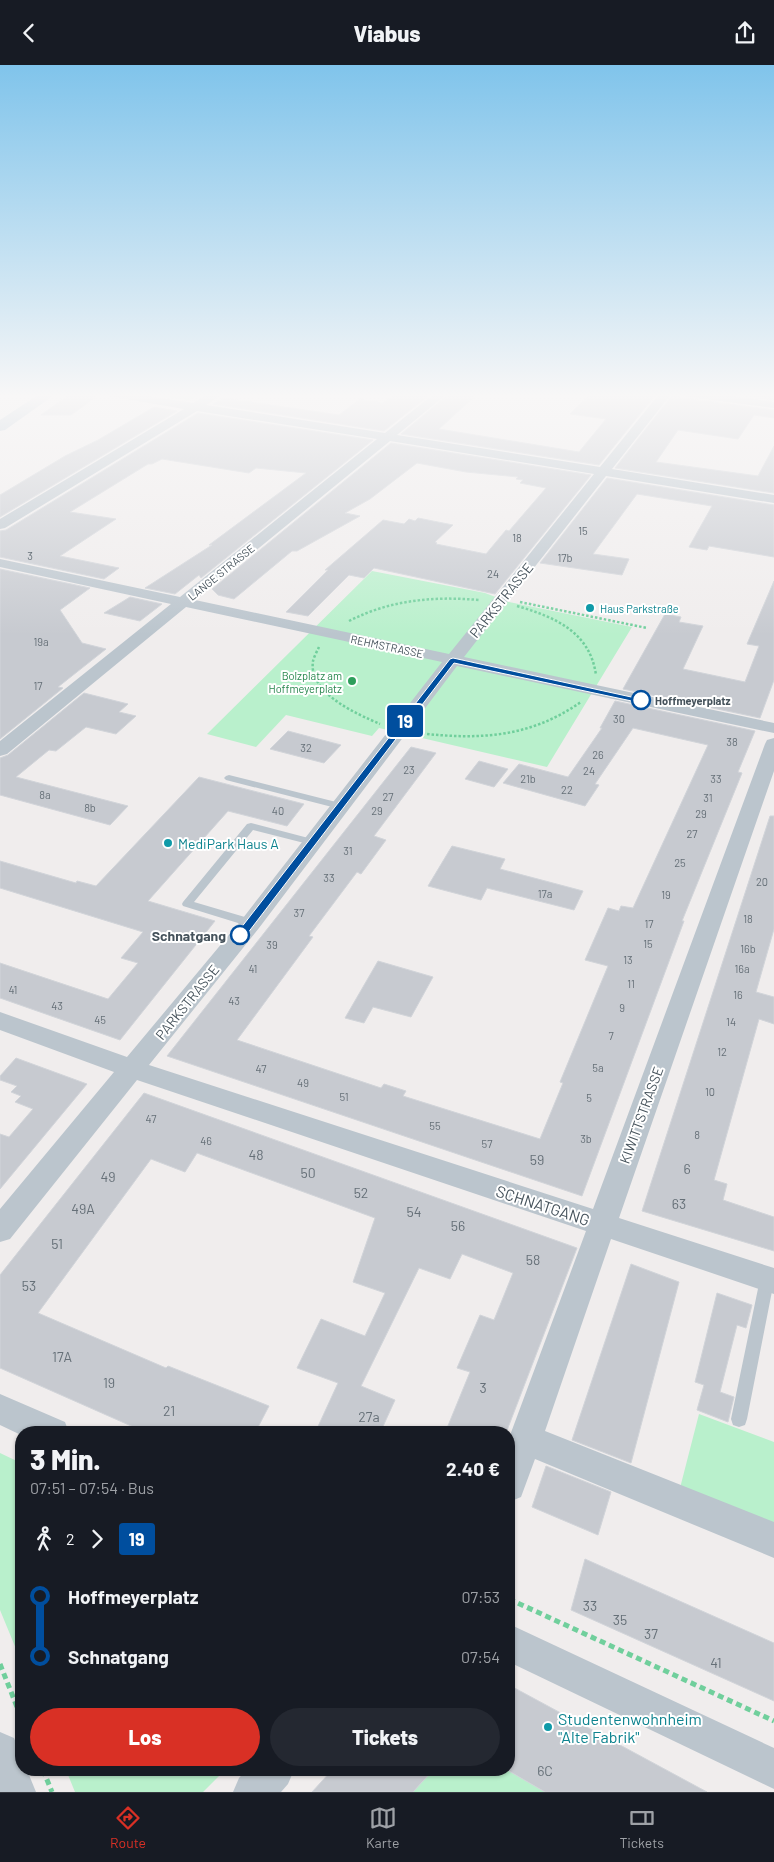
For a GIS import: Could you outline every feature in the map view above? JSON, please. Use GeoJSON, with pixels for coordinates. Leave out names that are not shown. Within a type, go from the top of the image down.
{"type":"FeatureCollection","features":[{"type":"Feature","properties":{"kind":"street"},"geometry":{"type":"LineString","coordinates":[[0,525],[85,474]]}},
{"type":"Feature","properties":{"kind":"street","name":"LANGE STRASSE"},"geometry":{"type":"LineString","coordinates":[[0,750],[344,474]]}},
{"type":"Feature","properties":{"kind":"street","name":"PARKSTRASSE"},"geometry":{"type":"LineString","coordinates":[[0,1230],[251,923],[453,660],[603,474]]}},
{"type":"Feature","properties":{"kind":"street"},"geometry":{"type":"LineString","coordinates":[[614,474],[774,499]]}},
{"type":"Feature","properties":{"kind":"street","name":"REHMSTRASSE"},"geometry":{"type":"LineString","coordinates":[[0,563],[774,729]]}},
{"type":"Feature","properties":{"kind":"street","name":"KIWITTSTRASSE"},"geometry":{"type":"LineString","coordinates":[[515,1468],[774,744]]}},
{"type":"Feature","properties":{"kind":"street","name":"SCHNATGANG"},"geometry":{"type":"LineString","coordinates":[[0,1021],[133,1069],[771,1280]]}},
{"type":"Feature","properties":{"kind":"street"},"geometry":{"type":"LineString","coordinates":[[0,1409],[38,1426]]}},
{"type":"Feature","properties":{"kind":"street"},"geometry":{"type":"LineString","coordinates":[[525,1439],[774,1540]]}},
{"type":"Feature","properties":{"kind":"street"},"geometry":{"type":"LineString","coordinates":[[515,1646],[774,1769]]}},
{"type":"Feature","properties":{"kind":"street"},"geometry":{"type":"LineString","coordinates":[[0,1752],[16,1792]]}},
{"type":"Feature","properties":{"kind":"street"},"geometry":{"type":"LineString","coordinates":[[253,1792],[268,1776]]}},
{"type":"Feature","properties":{"kind":"lane"},"geometry":{"type":"LineString","coordinates":[[229,778],[340,806]]}},
{"type":"Feature","properties":{"kind":"lane"},"geometry":{"type":"LineString","coordinates":[[251,923],[187,904],[252,826],[312,842]]}},
{"type":"Feature","properties":{"kind":"lane"},"geometry":{"type":"LineString","coordinates":[[739,1419],[771,1280]]}},
{"type":"Feature","properties":{"kind":"path"},"geometry":{"type":"LineString","coordinates":[[345,623],[359,615],[379,608],[419,600],[447,598],[500,602]]}},
{"type":"Feature","properties":{"kind":"path"},"geometry":{"type":"LineString","coordinates":[[417,733],[438,736],[475,737],[516,733],[546,723],[565,714],[581,703],[596,678],[596,665],[591,651],[581,638],[558,621],[516,606],[519,602],[647,628]]}},
{"type":"Feature","properties":{"kind":"path"},"geometry":{"type":"LineString","coordinates":[[321,643],[312,659],[311,667],[318,682],[343,707],[380,724]]}},
{"type":"Feature","properties":{"kind":"path"},"geometry":{"type":"LineString","coordinates":[[515,1602],[774,1721]]}},
{"type":"Feature","properties":{"kind":"path"},"geometry":{"type":"LineString","coordinates":[[0,1664],[15,1702]]}},
{"type":"Feature","properties":{"kind":"path"},"geometry":{"type":"LineString","coordinates":[[45,1776],[52,1792]]}},
{"type":"Feature","properties":{"kind":"green space"},"geometry":{"type":"Polygon","coordinates":[[[372,571],[485,593],[509,602],[632,627],[547,767],[379,728],[372,736],[286,715],[256,747],[207,734],[372,571]]]}},
{"type":"Feature","properties":{"kind":"green space"},"geometry":{"type":"Polygon","coordinates":[[[699,1414],[774,1442],[774,1526],[680,1488],[699,1414]]]}},
{"type":"Feature","properties":{"kind":"green space"},"geometry":{"type":"Polygon","coordinates":[[[0,1453],[15,1460],[15,1646],[0,1610],[0,1453]]]}},
{"type":"Feature","properties":{"kind":"green space"},"geometry":{"type":"Polygon","coordinates":[[[515,1775],[545,1792],[413,1792],[428,1776],[515,1775]]]}},
{"type":"Feature","properties":{"kind":"green space"},"geometry":{"type":"Polygon","coordinates":[[[68,1776],[219,1776],[203,1792],[75,1792],[68,1776]]]}},
{"type":"Feature","properties":{"kind":"building"},"geometry":{"type":"Polygon","coordinates":[[[36,474],[72,474],[0,517],[0,495],[36,474]]]}},
{"type":"Feature","properties":{"kind":"building"},"geometry":{"type":"Polygon","coordinates":[[[99,474],[132,474],[70,512],[116,519],[60,556],[119,568],[104,579],[0,557],[0,531],[6,530],[99,474]]]}},
{"type":"Feature","properties":{"kind":"building"},"geometry":{"type":"Polygon","coordinates":[[[305,474],[331,474],[201,578],[199,575],[175,594],[145,588],[212,545],[209,545],[305,474]]]}},
{"type":"Feature","properties":{"kind":"building"},"geometry":{"type":"Polygon","coordinates":[[[353,474],[403,474],[370,499],[345,513],[360,516],[297,551],[292,551],[234,599],[218,595],[212,589],[353,474]]]}},
{"type":"Feature","properties":{"kind":"building"},"geometry":{"type":"Polygon","coordinates":[[[483,474],[591,475],[495,594],[374,568],[364,578],[349,575],[308,616],[286,612],[328,570],[325,570],[383,520],[404,524],[409,519],[415,521],[418,518],[453,525],[435,542],[436,544],[486,554],[506,530],[509,531],[546,488],[520,483],[523,480],[516,479],[518,477],[483,474]]]}},
{"type":"Feature","properties":{"kind":"building"},"geometry":{"type":"Polygon","coordinates":[[[651,474],[740,474],[758,476],[759,474],[774,474],[774,493],[651,474]]]}},
{"type":"Feature","properties":{"kind":"building"},"geometry":{"type":"Polygon","coordinates":[[[607,478],[774,505],[774,557],[709,546],[707,550],[689,547],[712,506],[637,494],[593,554],[629,559],[622,575],[540,563],[607,478]]]}},
{"type":"Feature","properties":{"kind":"building"},"geometry":{"type":"Polygon","coordinates":[[[0,569],[90,588],[60,610],[82,643],[106,649],[58,687],[63,688],[0,739],[0,569]]]}},
{"type":"Feature","properties":{"kind":"building"},"geometry":{"type":"Polygon","coordinates":[[[774,581],[774,680],[760,718],[623,689],[665,614],[681,617],[679,622],[703,626],[683,669],[745,682],[759,646],[747,644],[774,581]]]}},
{"type":"Feature","properties":{"kind":"building"},"geometry":{"type":"Polygon","coordinates":[[[130,597],[162,604],[140,621],[104,613],[130,597]]]}},
{"type":"Feature","properties":{"kind":"building"},"geometry":{"type":"Polygon","coordinates":[[[84,693],[128,704],[119,712],[136,716],[116,734],[86,727],[56,751],[49,750],[16,777],[128,806],[110,825],[0,795],[0,758],[8,755],[84,693]]]}},
{"type":"Feature","properties":{"kind":"building"},"geometry":{"type":"Polygon","coordinates":[[[615,701],[755,731],[738,772],[742,773],[682,921],[684,921],[582,1196],[167,1056],[411,747],[436,753],[374,836],[386,840],[361,874],[357,872],[309,936],[313,937],[237,1040],[381,1088],[384,1084],[406,1091],[403,1096],[540,1139],[563,1083],[560,1082],[608,966],[585,960],[608,908],[619,911],[621,906],[633,908],[708,745],[633,728],[595,784],[599,785],[585,806],[503,783],[519,764],[568,777],[602,728],[600,728],[615,701]]]}},
{"type":"Feature","properties":{"kind":"building"},"geometry":{"type":"Polygon","coordinates":[[[288,731],[341,745],[324,763],[270,749],[288,731]]]}},
{"type":"Feature","properties":{"kind":"building"},"geometry":{"type":"Polygon","coordinates":[[[479,761],[508,769],[494,787],[465,779],[479,761]]]}},
{"type":"Feature","properties":{"kind":"building"},"geometry":{"type":"Polygon","coordinates":[[[199,777],[304,804],[287,826],[228,811],[148,901],[215,921],[120,1040],[0,998],[0,963],[108,999],[138,963],[121,958],[143,932],[0,888],[0,861],[76,883],[77,881],[96,886],[199,777]]]}},
{"type":"Feature","properties":{"kind":"building"},"geometry":{"type":"Polygon","coordinates":[[[770,816],[774,816],[774,929],[756,992],[774,997],[774,1024],[759,1019],[714,1180],[727,1184],[723,1200],[774,1217],[774,1251],[642,1211],[770,816]]]}},
{"type":"Feature","properties":{"kind":"building"},"geometry":{"type":"Polygon","coordinates":[[[452,846],[505,859],[500,869],[583,891],[574,910],[487,888],[481,900],[428,886],[452,846]]]}},
{"type":"Feature","properties":{"kind":"building"},"geometry":{"type":"Polygon","coordinates":[[[378,961],[433,977],[411,1017],[373,1007],[364,1023],[345,1018],[378,961]]]}},
{"type":"Feature","properties":{"kind":"building"},"geometry":{"type":"Polygon","coordinates":[[[16,1058],[87,1084],[0,1189],[0,1134],[9,1137],[33,1109],[15,1102],[21,1096],[11,1092],[17,1086],[0,1080],[0,1076],[16,1058]]]}},
{"type":"Feature","properties":{"kind":"building"},"geometry":{"type":"Polygon","coordinates":[[[144,1093],[577,1248],[509,1426],[448,1426],[470,1372],[457,1368],[480,1315],[494,1320],[513,1273],[462,1254],[450,1279],[419,1268],[361,1386],[395,1400],[383,1426],[318,1426],[338,1383],[297,1368],[321,1319],[365,1336],[385,1293],[353,1282],[375,1218],[197,1153],[185,1172],[151,1159],[38,1313],[166,1368],[168,1366],[269,1406],[259,1426],[131,1426],[0,1368],[0,1275],[144,1093]]]}},
{"type":"Feature","properties":{"kind":"building"},"geometry":{"type":"Polygon","coordinates":[[[631,1264],[679,1282],[631,1463],[572,1440],[631,1264]]]}},
{"type":"Feature","properties":{"kind":"building"},"geometry":{"type":"Polygon","coordinates":[[[717,1293],[752,1305],[746,1328],[737,1325],[720,1392],[734,1397],[728,1422],[697,1410],[704,1385],[695,1382],[717,1293]]]}},
{"type":"Feature","properties":{"kind":"building"},"geometry":{"type":"Polygon","coordinates":[[[546,1466],[611,1492],[598,1535],[532,1507],[546,1466]]]}},
{"type":"Feature","properties":{"kind":"building"},"geometry":{"type":"Polygon","coordinates":[[[585,1559],[774,1643],[774,1701],[571,1610],[585,1559]]]}},
{"type":"Feature","properties":{"kind":"building","name":"Studentenwohnheim \"Alte Fabrik\""},"geometry":{"type":"Polygon","coordinates":[[[515,1688],[707,1792],[545,1792],[515,1774],[515,1688]]]}},
{"type":"Feature","properties":{"kind":"building"},"geometry":{"type":"Polygon","coordinates":[[[327,1776],[428,1776],[413,1792],[312,1792],[327,1776]]]}},
{"type":"Feature","properties":{"kind":"bus line","name":"19"},"geometry":{"type":"LineString","coordinates":[[240,935],[453,660],[641,700]]}},
{"type":"Feature","properties":{"kind":"place","name":"Haus Parkstraße"},"geometry":{"type":"Point","coordinates":[590,608]}},
{"type":"Feature","properties":{"kind":"place","name":"Bolzplatz am Hoffmeyerplatz"},"geometry":{"type":"Point","coordinates":[352,681]}},
{"type":"Feature","properties":{"kind":"place","name":"Hoffmeyerplatz"},"geometry":{"type":"Point","coordinates":[641,700]}},
{"type":"Feature","properties":{"kind":"place","name":"MediPark Haus A"},"geometry":{"type":"Point","coordinates":[168,843]}},
{"type":"Feature","properties":{"kind":"place","name":"Schnatgang"},"geometry":{"type":"Point","coordinates":[240,935]}},
{"type":"Feature","properties":{"kind":"place","name":"Studentenwohnheim \"Alte Fabrik\""},"geometry":{"type":"Point","coordinates":[548,1727]}}]}
